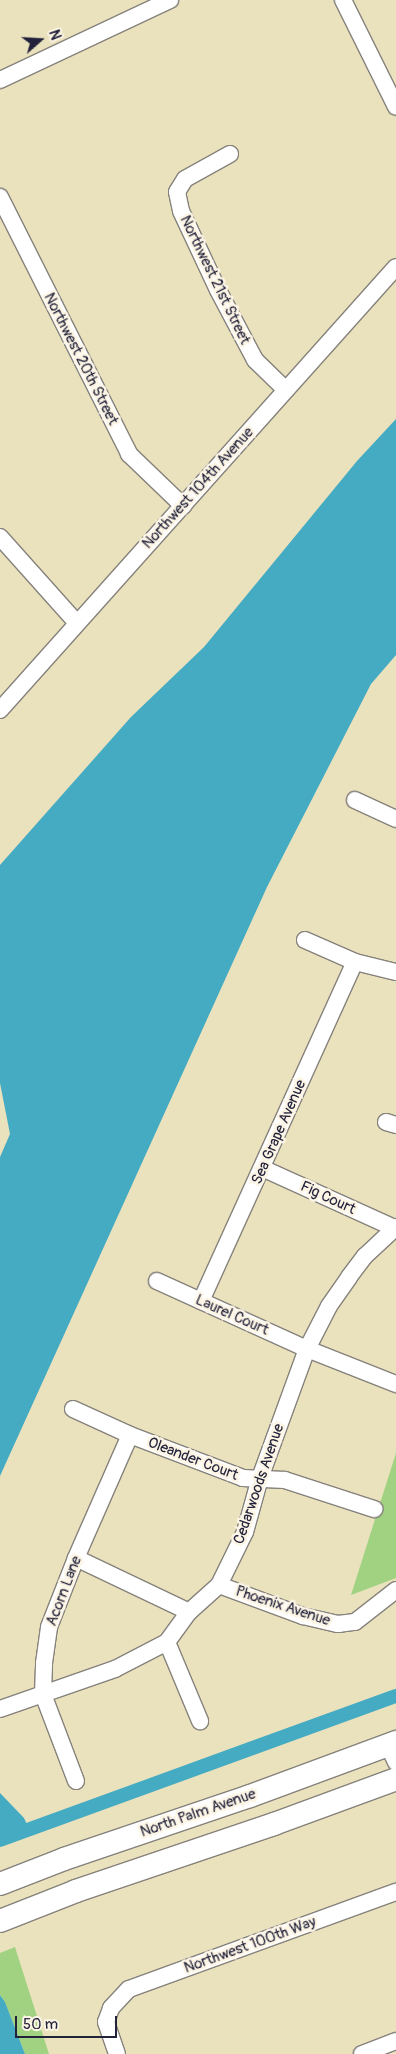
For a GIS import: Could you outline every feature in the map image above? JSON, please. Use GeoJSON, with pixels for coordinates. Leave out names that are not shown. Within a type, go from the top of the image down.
{"type":"FeatureCollection","features":[{"type":"Feature","properties":{"kind":"main road","name":"North Palm Avenue"},"geometry":{"type":"LineString","coordinates":[[0,1884],[64,1858],[393,1749]]}},
{"type":"Feature","properties":{"kind":"main road"},"geometry":{"type":"LineString","coordinates":[[0,1921],[76,1891],[274,1824],[396,1779]]}},
{"type":"Feature","properties":{"kind":"street"},"geometry":{"type":"LineString","coordinates":[[0,80],[170,0]]}},
{"type":"Feature","properties":{"kind":"street"},"geometry":{"type":"LineString","coordinates":[[343,0],[396,106]]}},
{"type":"Feature","properties":{"kind":"street","name":"Northwest 21st Street"},"geometry":{"type":"LineString","coordinates":[[230,154],[185,179],[177,192],[181,211],[218,290],[255,360],[286,390]]}},
{"type":"Feature","properties":{"kind":"street","name":"Northwest 20th Street"},"geometry":{"type":"LineString","coordinates":[[0,197],[129,454],[182,506]]}},
{"type":"Feature","properties":{"kind":"street","name":"Northwest 104th Avenue"},"geometry":{"type":"LineString","coordinates":[[0,710],[396,267]]}},
{"type":"Feature","properties":{"kind":"street"},"geometry":{"type":"LineString","coordinates":[[0,537],[77,623]]}},
{"type":"Feature","properties":{"kind":"street"},"geometry":{"type":"LineString","coordinates":[[356,800],[396,819]]}},
{"type":"Feature","properties":{"kind":"street"},"geometry":{"type":"LineString","coordinates":[[305,940],[355,962],[396,972]]}},
{"type":"Feature","properties":{"kind":"street","name":"Sea Grape Avenue"},"geometry":{"type":"LineString","coordinates":[[201,1301],[355,962]]}},
{"type":"Feature","properties":{"kind":"street","name":"Fig Court"},"geometry":{"type":"LineString","coordinates":[[262,1168],[395,1228]]}},
{"type":"Feature","properties":{"kind":"street","name":"Cedarwoods Avenue"},"geometry":{"type":"LineString","coordinates":[[3,1711],[43,1694],[115,1669],[167,1642],[190,1612],[219,1585],[245,1532],[260,1478],[307,1349],[328,1306],[365,1256],[395,1228]]}},
{"type":"Feature","properties":{"kind":"street","name":"Laurel Court"},"geometry":{"type":"LineString","coordinates":[[157,1281],[307,1349],[396,1384]]}},
{"type":"Feature","properties":{"kind":"street","name":"Oleander Court"},"geometry":{"type":"LineString","coordinates":[[73,1409],[130,1435],[243,1478],[285,1480],[374,1509]]}},
{"type":"Feature","properties":{"kind":"street","name":"Acorn Lane"},"geometry":{"type":"LineString","coordinates":[[76,1782],[43,1694],[44,1663],[49,1627],[76,1558],[130,1435]]}},
{"type":"Feature","properties":{"kind":"street"},"geometry":{"type":"LineString","coordinates":[[76,1558],[190,1612]]}},
{"type":"Feature","properties":{"kind":"street","name":"Phoenix Avenue"},"geometry":{"type":"LineString","coordinates":[[219,1585],[303,1616],[338,1624],[355,1622],[396,1590]]}},
{"type":"Feature","properties":{"kind":"street"},"geometry":{"type":"LineString","coordinates":[[167,1642],[200,1721]]}},
{"type":"Feature","properties":{"kind":"street","name":"Northwest 100th Way"},"geometry":{"type":"LineString","coordinates":[[117,2054],[106,2022],[111,2008],[129,1989],[396,1892]]}},
{"type":"Feature","properties":{"kind":"street"},"geometry":{"type":"LineString","coordinates":[[362,2054],[396,2041]]}},
{"type":"Feature","properties":{"kind":"green space"},"geometry":{"type":"Polygon","coordinates":[[[396,1453],[396,1578],[351,1595],[396,1453]]]}},
{"type":"Feature","properties":{"kind":"green space"},"geometry":{"type":"Polygon","coordinates":[[[15,1947],[49,2054],[25,2054],[5,2002],[0,1995],[0,1953],[15,1947]]]}},
{"type":"Feature","properties":{"kind":"water"},"geometry":{"type":"Polygon","coordinates":[[[396,419],[396,655],[371,684],[267,887],[0,1476],[0,1157],[10,1134],[0,1083],[0,865],[131,717],[204,647],[357,461],[396,419]]]}},
{"type":"Feature","properties":{"kind":"water"},"geometry":{"type":"Polygon","coordinates":[[[0,1793],[24,1818],[30,1831],[0,1840],[0,1793]]]}},
{"type":"Feature","properties":{"kind":"water"},"geometry":{"type":"Polygon","coordinates":[[[0,1995],[5,2002],[25,2054],[0,2054],[0,1995]]]}},
{"type":"Feature","properties":{"kind":"waterway"},"geometry":{"type":"LineString","coordinates":[[0,1840],[396,1696]]}}]}
